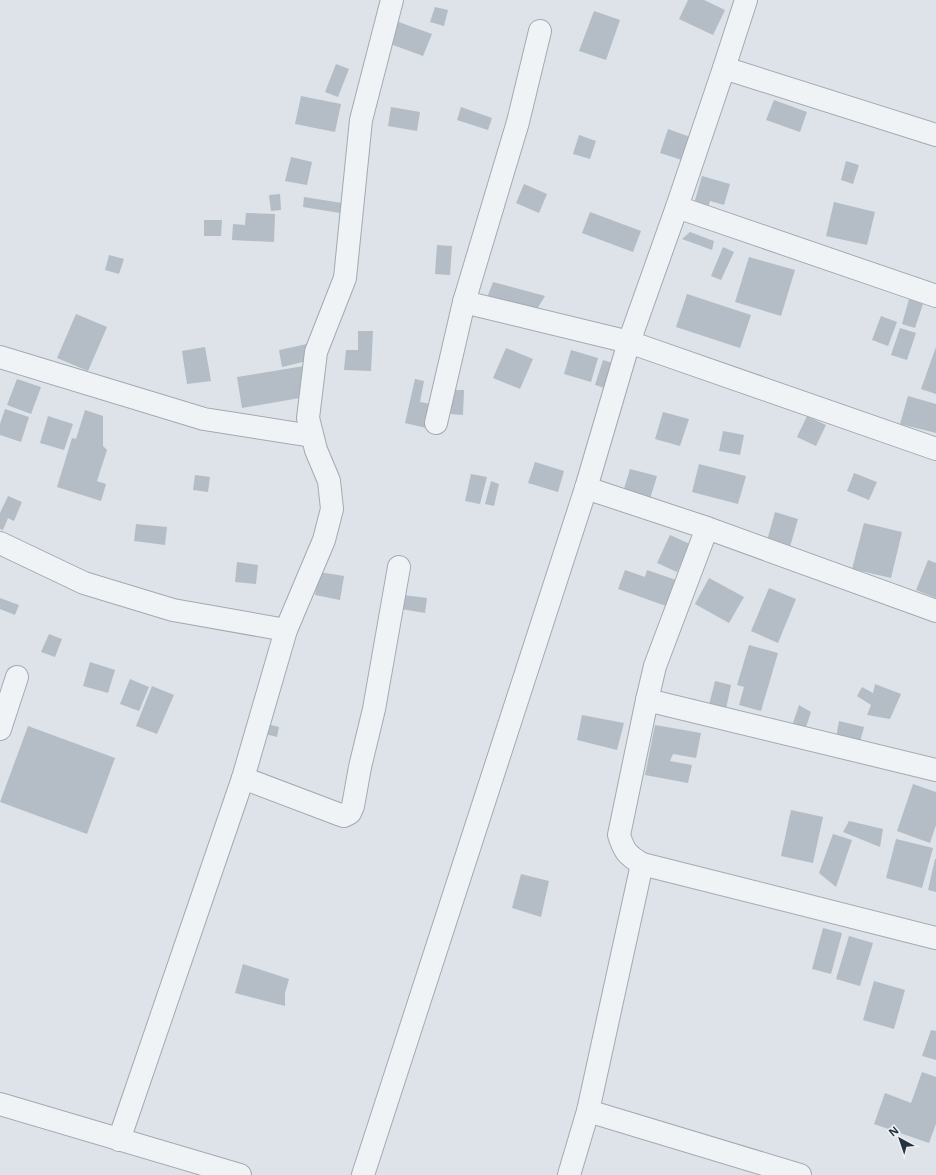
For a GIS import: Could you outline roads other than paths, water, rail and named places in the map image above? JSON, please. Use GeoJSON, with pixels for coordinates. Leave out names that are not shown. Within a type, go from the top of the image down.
{"type":"FeatureCollection","features":[{"type":"Feature","properties":{"kind":"street"},"geometry":{"type":"LineString","coordinates":[[119,1140],[243,778],[286,630],[324,540],[332,509],[329,481],[316,450],[308,418],[316,352],[345,278],[361,120],[392,0]]}},
{"type":"Feature","properties":{"kind":"street"},"geometry":{"type":"LineString","coordinates":[[363,1175],[586,488],[629,342],[677,207],[746,0]]}},
{"type":"Feature","properties":{"kind":"street"},"geometry":{"type":"LineString","coordinates":[[436,423],[464,302],[518,122],[540,31]]}},
{"type":"Feature","properties":{"kind":"street"},"geometry":{"type":"LineString","coordinates":[[724,68],[936,135]]}},
{"type":"Feature","properties":{"kind":"street"},"geometry":{"type":"LineString","coordinates":[[677,207],[936,296]]}},
{"type":"Feature","properties":{"kind":"street"},"geometry":{"type":"LineString","coordinates":[[464,302],[629,342],[936,449]]}},
{"type":"Feature","properties":{"kind":"street"},"geometry":{"type":"LineString","coordinates":[[0,357],[204,418],[312,436]]}},
{"type":"Feature","properties":{"kind":"street"},"geometry":{"type":"LineString","coordinates":[[586,488],[707,528],[936,611]]}},
{"type":"Feature","properties":{"kind":"street"},"geometry":{"type":"LineString","coordinates":[[707,528],[655,666],[619,835],[623,848],[632,858],[642,864],[936,938]]}},
{"type":"Feature","properties":{"kind":"street"},"geometry":{"type":"LineString","coordinates":[[0,543],[84,583],[173,610],[286,630]]}},
{"type":"Feature","properties":{"kind":"street"},"geometry":{"type":"LineString","coordinates":[[243,778],[344,816],[350,813],[353,806],[360,767],[374,709],[400,567]]}},
{"type":"Feature","properties":{"kind":"street"},"geometry":{"type":"LineString","coordinates":[[0,729],[17,677]]}},
{"type":"Feature","properties":{"kind":"street"},"geometry":{"type":"LineString","coordinates":[[647,700],[936,770]]}},
{"type":"Feature","properties":{"kind":"street"},"geometry":{"type":"LineString","coordinates":[[569,1175],[588,1111],[642,864]]}},
{"type":"Feature","properties":{"kind":"street"},"geometry":{"type":"LineString","coordinates":[[0,1104],[215,1171],[240,1175]]}},
{"type":"Feature","properties":{"kind":"street"},"geometry":{"type":"LineString","coordinates":[[588,1111],[800,1175]]}}]}
